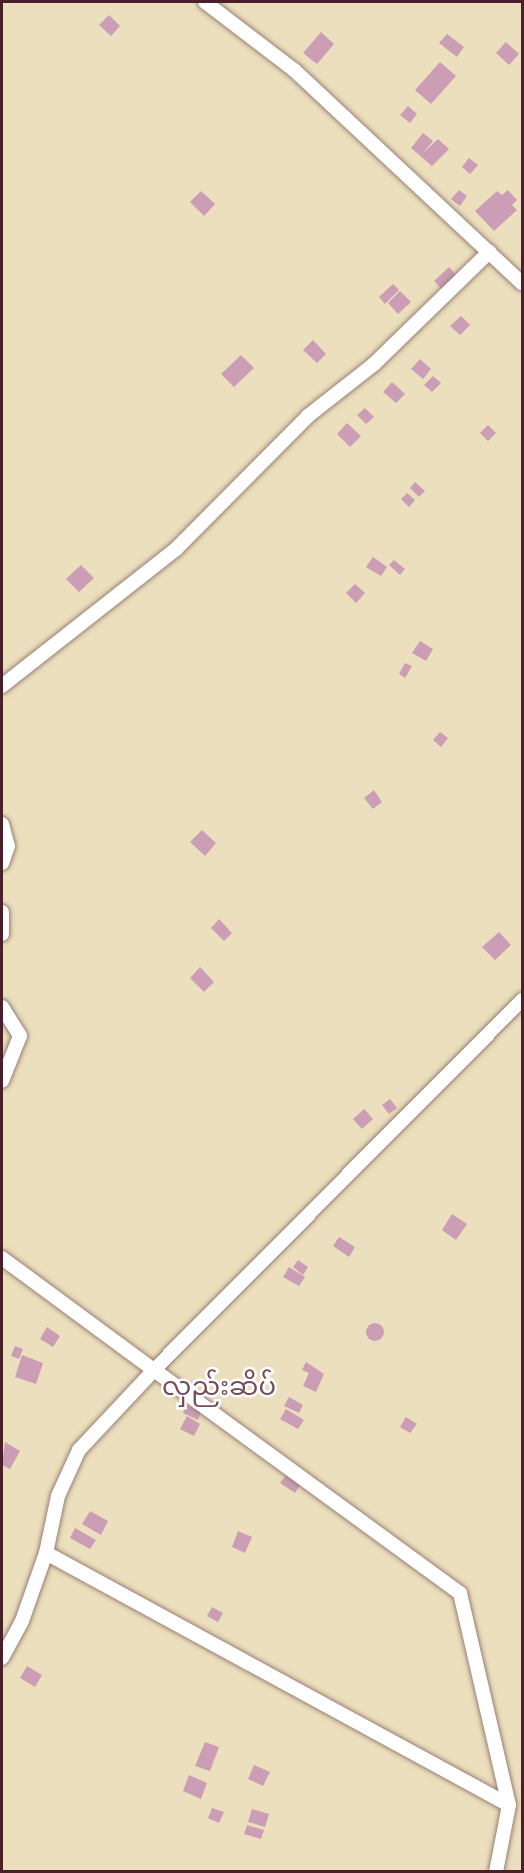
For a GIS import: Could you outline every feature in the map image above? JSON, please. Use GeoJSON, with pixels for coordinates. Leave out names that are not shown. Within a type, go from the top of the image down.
{"type":"FeatureCollection","features":[{"type":"Feature","properties":{"kind":"street"},"geometry":{"type":"LineString","coordinates":[[206,2],[294,70],[522,283]]}},
{"type":"Feature","properties":{"kind":"street"},"geometry":{"type":"LineString","coordinates":[[2,686],[176,549],[308,416],[374,364],[489,252]]}},
{"type":"Feature","properties":{"kind":"street"},"geometry":{"type":"LineString","coordinates":[[2,824],[8,846],[2,864]]}},
{"type":"Feature","properties":{"kind":"street"},"geometry":{"type":"LineString","coordinates":[[2,912],[2,934]]}},
{"type":"Feature","properties":{"kind":"street"},"geometry":{"type":"LineString","coordinates":[[2,1658],[46,1553],[58,1496],[80,1450],[154,1370],[522,1000]]}},
{"type":"Feature","properties":{"kind":"street"},"geometry":{"type":"LineString","coordinates":[[2,1007],[20,1036],[2,1081]]}},
{"type":"Feature","properties":{"kind":"street"},"geometry":{"type":"LineString","coordinates":[[2,1258],[460,1593],[509,1805],[496,1872]]}},
{"type":"Feature","properties":{"kind":"street"},"geometry":{"type":"LineString","coordinates":[[46,1553],[509,1805]]}},
{"type":"Feature","properties":{"kind":"building"},"geometry":{"type":"Polygon","coordinates":[[[109,15],[120,26],[111,36],[99,25],[109,15]]]}},
{"type":"Feature","properties":{"kind":"building"},"geometry":{"type":"Polygon","coordinates":[[[321,32],[334,44],[317,64],[303,53],[321,32]]]}},
{"type":"Feature","properties":{"kind":"building"},"geometry":{"type":"Polygon","coordinates":[[[447,34],[464,47],[457,57],[439,43],[447,34]]]}},
{"type":"Feature","properties":{"kind":"building"},"geometry":{"type":"Polygon","coordinates":[[[506,42],[519,54],[509,65],[496,53],[506,42]]]}},
{"type":"Feature","properties":{"kind":"building"},"geometry":{"type":"Polygon","coordinates":[[[440,62],[456,76],[431,104],[415,90],[440,62]]]}},
{"type":"Feature","properties":{"kind":"building"},"geometry":{"type":"Polygon","coordinates":[[[408,106],[417,114],[410,123],[400,115],[408,106]]]}},
{"type":"Feature","properties":{"kind":"building"},"geometry":{"type":"Polygon","coordinates":[[[423,133],[433,141],[423,153],[438,139],[449,149],[432,166],[411,148],[423,133]]]}},
{"type":"Feature","properties":{"kind":"building"},"geometry":{"type":"Polygon","coordinates":[[[469,158],[478,165],[470,174],[462,167],[469,158]]]}},
{"type":"Feature","properties":{"kind":"building"},"geometry":{"type":"Polygon","coordinates":[[[459,190],[467,196],[460,206],[451,199],[459,190]]]}},
{"type":"Feature","properties":{"kind":"building"},"geometry":{"type":"Polygon","coordinates":[[[508,190],[517,200],[512,205],[517,210],[494,231],[475,211],[497,191],[502,195],[508,190]]]}},
{"type":"Feature","properties":{"kind":"building"},"geometry":{"type":"Polygon","coordinates":[[[201,191],[215,204],[204,216],[190,202],[201,191]]]}},
{"type":"Feature","properties":{"kind":"building"},"geometry":{"type":"Polygon","coordinates":[[[449,267],[457,276],[443,290],[434,281],[449,267]]]}},
{"type":"Feature","properties":{"kind":"building"},"geometry":{"type":"Polygon","coordinates":[[[393,284],[399,290],[385,304],[379,297],[393,284]]]}},
{"type":"Feature","properties":{"kind":"building"},"geometry":{"type":"Polygon","coordinates":[[[400,291],[411,302],[398,314],[388,303],[400,291]]]}},
{"type":"Feature","properties":{"kind":"building"},"geometry":{"type":"Polygon","coordinates":[[[461,316],[470,325],[460,335],[450,326],[461,316]]]}},
{"type":"Feature","properties":{"kind":"building"},"geometry":{"type":"Polygon","coordinates":[[[313,340],[326,354],[317,363],[303,350],[313,340]]]}},
{"type":"Feature","properties":{"kind":"building"},"geometry":{"type":"Polygon","coordinates":[[[241,355],[254,368],[234,387],[221,374],[241,355]]]}},
{"type":"Feature","properties":{"kind":"building"},"geometry":{"type":"Polygon","coordinates":[[[420,359],[431,369],[423,379],[411,369],[420,359]]]}},
{"type":"Feature","properties":{"kind":"building"},"geometry":{"type":"Polygon","coordinates":[[[433,376],[441,383],[432,392],[424,385],[433,376]]]}},
{"type":"Feature","properties":{"kind":"building"},"geometry":{"type":"Polygon","coordinates":[[[392,382],[405,394],[396,403],[383,392],[392,382]]]}},
{"type":"Feature","properties":{"kind":"building"},"geometry":{"type":"Polygon","coordinates":[[[365,408],[374,417],[366,424],[357,415],[365,408]]]}},
{"type":"Feature","properties":{"kind":"building"},"geometry":{"type":"Polygon","coordinates":[[[347,423],[361,436],[350,447],[337,434],[347,423]]]}},
{"type":"Feature","properties":{"kind":"building"},"geometry":{"type":"Polygon","coordinates":[[[488,425],[496,433],[488,441],[480,433],[488,425]]]}},
{"type":"Feature","properties":{"kind":"building"},"geometry":{"type":"Polygon","coordinates":[[[415,482],[425,491],[419,497],[410,488],[415,482]]]}},
{"type":"Feature","properties":{"kind":"building"},"geometry":{"type":"Polygon","coordinates":[[[407,493],[415,500],[409,507],[401,499],[407,493]]]}},
{"type":"Feature","properties":{"kind":"building"},"geometry":{"type":"Polygon","coordinates":[[[373,557],[387,567],[381,576],[366,567],[373,557]]]}},
{"type":"Feature","properties":{"kind":"building"},"geometry":{"type":"Polygon","coordinates":[[[394,560],[405,569],[400,575],[389,565],[394,560]]]}},
{"type":"Feature","properties":{"kind":"building"},"geometry":{"type":"Polygon","coordinates":[[[81,565],[94,578],[79,592],[66,579],[81,565]]]}},
{"type":"Feature","properties":{"kind":"building"},"geometry":{"type":"Polygon","coordinates":[[[355,584],[365,593],[356,603],[346,593],[355,584]]]}},
{"type":"Feature","properties":{"kind":"building"},"geometry":{"type":"Polygon","coordinates":[[[420,641],[433,649],[426,661],[412,653],[420,641]]]}},
{"type":"Feature","properties":{"kind":"building"},"geometry":{"type":"Polygon","coordinates":[[[405,663],[412,666],[405,678],[399,674],[405,663]]]}},
{"type":"Feature","properties":{"kind":"building"},"geometry":{"type":"Polygon","coordinates":[[[440,732],[448,738],[441,747],[433,740],[440,732]]]}},
{"type":"Feature","properties":{"kind":"building"},"geometry":{"type":"Polygon","coordinates":[[[374,790],[382,802],[373,809],[364,798],[374,790]]]}},
{"type":"Feature","properties":{"kind":"building"},"geometry":{"type":"Polygon","coordinates":[[[202,830],[216,843],[205,856],[190,842],[202,830]]]}},
{"type":"Feature","properties":{"kind":"building"},"geometry":{"type":"Polygon","coordinates":[[[219,919],[232,933],[224,941],[211,928],[219,919]]]}},
{"type":"Feature","properties":{"kind":"building"},"geometry":{"type":"Polygon","coordinates":[[[499,932],[511,945],[495,960],[482,947],[499,932]]]}},
{"type":"Feature","properties":{"kind":"building"},"geometry":{"type":"Polygon","coordinates":[[[200,967],[214,982],[204,992],[190,978],[200,967]]]}},
{"type":"Feature","properties":{"kind":"building"},"geometry":{"type":"Polygon","coordinates":[[[390,1099],[397,1108],[389,1114],[382,1105],[390,1099]]]}},
{"type":"Feature","properties":{"kind":"building"},"geometry":{"type":"Polygon","coordinates":[[[364,1109],[373,1119],[362,1129],[353,1119],[364,1109]]]}},
{"type":"Feature","properties":{"kind":"building"},"geometry":{"type":"Polygon","coordinates":[[[452,1214],[467,1224],[456,1240],[442,1230],[452,1214]]]}},
{"type":"Feature","properties":{"kind":"building"},"geometry":{"type":"Polygon","coordinates":[[[339,1237],[355,1247],[349,1257],[333,1246],[339,1237]]]}},
{"type":"Feature","properties":{"kind":"building"},"geometry":{"type":"Polygon","coordinates":[[[298,1260],[308,1267],[303,1275],[293,1267],[298,1260]]]}},
{"type":"Feature","properties":{"kind":"building"},"geometry":{"type":"Polygon","coordinates":[[[289,1267],[305,1277],[299,1286],[283,1277],[289,1267]]]}},
{"type":"Feature","properties":{"kind":"building"},"geometry":{"type":"Polygon","coordinates":[[[375,1323],[381,1326],[384,1332],[381,1338],[375,1341],[369,1338],[366,1332],[369,1326],[375,1323]]]}},
{"type":"Feature","properties":{"kind":"building"},"geometry":{"type":"Polygon","coordinates":[[[47,1327],[60,1336],[53,1347],[40,1339],[47,1327]]]}},
{"type":"Feature","properties":{"kind":"building"},"geometry":{"type":"Polygon","coordinates":[[[15,1346],[23,1349],[19,1359],[11,1356],[15,1346]]]}},
{"type":"Feature","properties":{"kind":"building"},"geometry":{"type":"Polygon","coordinates":[[[22,1355],[43,1363],[36,1384],[15,1377],[22,1355]]]}},
{"type":"Feature","properties":{"kind":"building"},"geometry":{"type":"Polygon","coordinates":[[[306,1362],[324,1374],[316,1392],[303,1386],[309,1373],[302,1370],[306,1362]]]}},
{"type":"Feature","properties":{"kind":"building"},"geometry":{"type":"Polygon","coordinates":[[[289,1397],[303,1405],[299,1413],[284,1406],[289,1397]]]}},
{"type":"Feature","properties":{"kind":"building"},"geometry":{"type":"Polygon","coordinates":[[[186,1405],[201,1412],[198,1420],[183,1413],[186,1405]]]}},
{"type":"Feature","properties":{"kind":"building"},"geometry":{"type":"Polygon","coordinates":[[[286,1409],[304,1420],[298,1429],[280,1419],[286,1409]]]}},
{"type":"Feature","properties":{"kind":"building"},"geometry":{"type":"Polygon","coordinates":[[[187,1416],[200,1424],[194,1436],[180,1429],[187,1416]]]}},
{"type":"Feature","properties":{"kind":"building"},"geometry":{"type":"Polygon","coordinates":[[[406,1417],[417,1424],[410,1433],[400,1427],[406,1417]]]}},
{"type":"Feature","properties":{"kind":"building"},"geometry":{"type":"Polygon","coordinates":[[[5,1442],[20,1451],[10,1469],[2,1465],[5,1442]]]}},
{"type":"Feature","properties":{"kind":"building"},"geometry":{"type":"Polygon","coordinates":[[[288,1473],[302,1482],[295,1493],[280,1483],[288,1473]]]}},
{"type":"Feature","properties":{"kind":"building"},"geometry":{"type":"Polygon","coordinates":[[[90,1511],[108,1521],[101,1535],[82,1524],[90,1511]]]}},
{"type":"Feature","properties":{"kind":"building"},"geometry":{"type":"Polygon","coordinates":[[[75,1528],[96,1540],[90,1549],[70,1538],[75,1528]]]}},
{"type":"Feature","properties":{"kind":"building"},"geometry":{"type":"Polygon","coordinates":[[[238,1531],[252,1537],[245,1553],[232,1547],[238,1531]]]}},
{"type":"Feature","properties":{"kind":"building"},"geometry":{"type":"Polygon","coordinates":[[[212,1607],[223,1613],[218,1622],[207,1616],[212,1607]]]}},
{"type":"Feature","properties":{"kind":"building"},"geometry":{"type":"Polygon","coordinates":[[[27,1666],[42,1675],[35,1687],[20,1678],[27,1666]]]}},
{"type":"Feature","properties":{"kind":"building"},"geometry":{"type":"Polygon","coordinates":[[[205,1742],[219,1747],[210,1771],[195,1766],[205,1742]]]}},
{"type":"Feature","properties":{"kind":"building"},"geometry":{"type":"Polygon","coordinates":[[[254,1765],[270,1772],[263,1786],[248,1779],[254,1765]]]}},
{"type":"Feature","properties":{"kind":"building"},"geometry":{"type":"Polygon","coordinates":[[[189,1775],[207,1783],[201,1799],[183,1791],[189,1775]]]}},
{"type":"Feature","properties":{"kind":"building"},"geometry":{"type":"Polygon","coordinates":[[[212,1808],[224,1812],[219,1823],[208,1818],[212,1808]]]}},
{"type":"Feature","properties":{"kind":"building"},"geometry":{"type":"Polygon","coordinates":[[[252,1809],[269,1814],[265,1827],[248,1822],[252,1809]]]}},
{"type":"Feature","properties":{"kind":"building"},"geometry":{"type":"Polygon","coordinates":[[[247,1825],[264,1830],[261,1839],[244,1834],[247,1825]]]}},
{"type":"Feature","properties":{"kind":"district","name":"လှည်းဆိပ်"},"geometry":{"type":"Point","coordinates":[219,1391]}}]}
